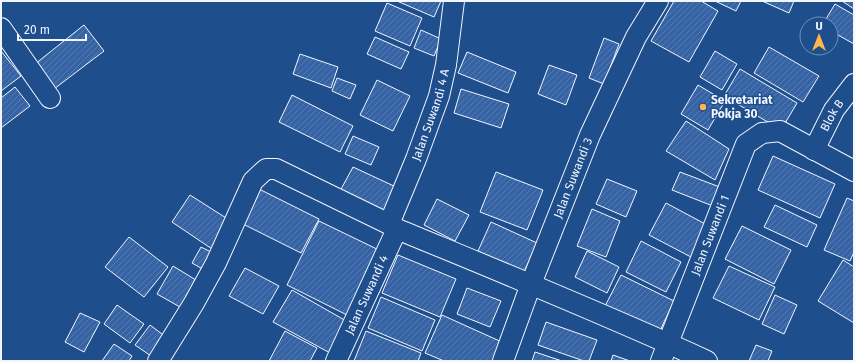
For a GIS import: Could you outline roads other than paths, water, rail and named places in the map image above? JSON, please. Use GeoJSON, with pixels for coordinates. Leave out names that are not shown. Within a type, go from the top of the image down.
{"type":"FeatureCollection","features":[{"type":"Feature","properties":{"kind":"street","name":"Jalan Suwandi 4 A"},"geometry":{"type":"LineString","coordinates":[[393,227],[439,96],[446,65],[454,1]]}},
{"type":"Feature","properties":{"kind":"street","name":"Jalan Suwandi 3"},"geometry":{"type":"LineString","coordinates":[[503,361],[531,284],[590,135],[636,37],[658,1]]}},
{"type":"Feature","properties":{"kind":"street"},"geometry":{"type":"LineString","coordinates":[[1,28],[50,98]]}},
{"type":"Feature","properties":{"kind":"street","name":"Blok B"},"geometry":{"type":"LineString","coordinates":[[814,150],[834,110],[854,84]]}},
{"type":"Feature","properties":{"kind":"street","name":"Jalan Suwandi 1"},"geometry":{"type":"LineString","coordinates":[[665,352],[746,144],[762,133],[780,131],[814,150]]}},
{"type":"Feature","properties":{"kind":"street"},"geometry":{"type":"LineString","coordinates":[[814,150],[854,171]]}},
{"type":"Feature","properties":{"kind":"street"},"geometry":{"type":"LineString","coordinates":[[158,361],[194,303],[216,263],[253,181],[266,169],[276,169],[393,227],[531,284],[665,352],[707,361]]}},
{"type":"Feature","properties":{"kind":"street","name":"Jalan Suwandi 4"},"geometry":{"type":"LineString","coordinates":[[336,361],[393,227]]}},
{"type":"Feature","properties":{"kind":"place","name":"Sekretariat Pokja 30"},"geometry":{"type":"Point","coordinates":[703,107]}}]}
